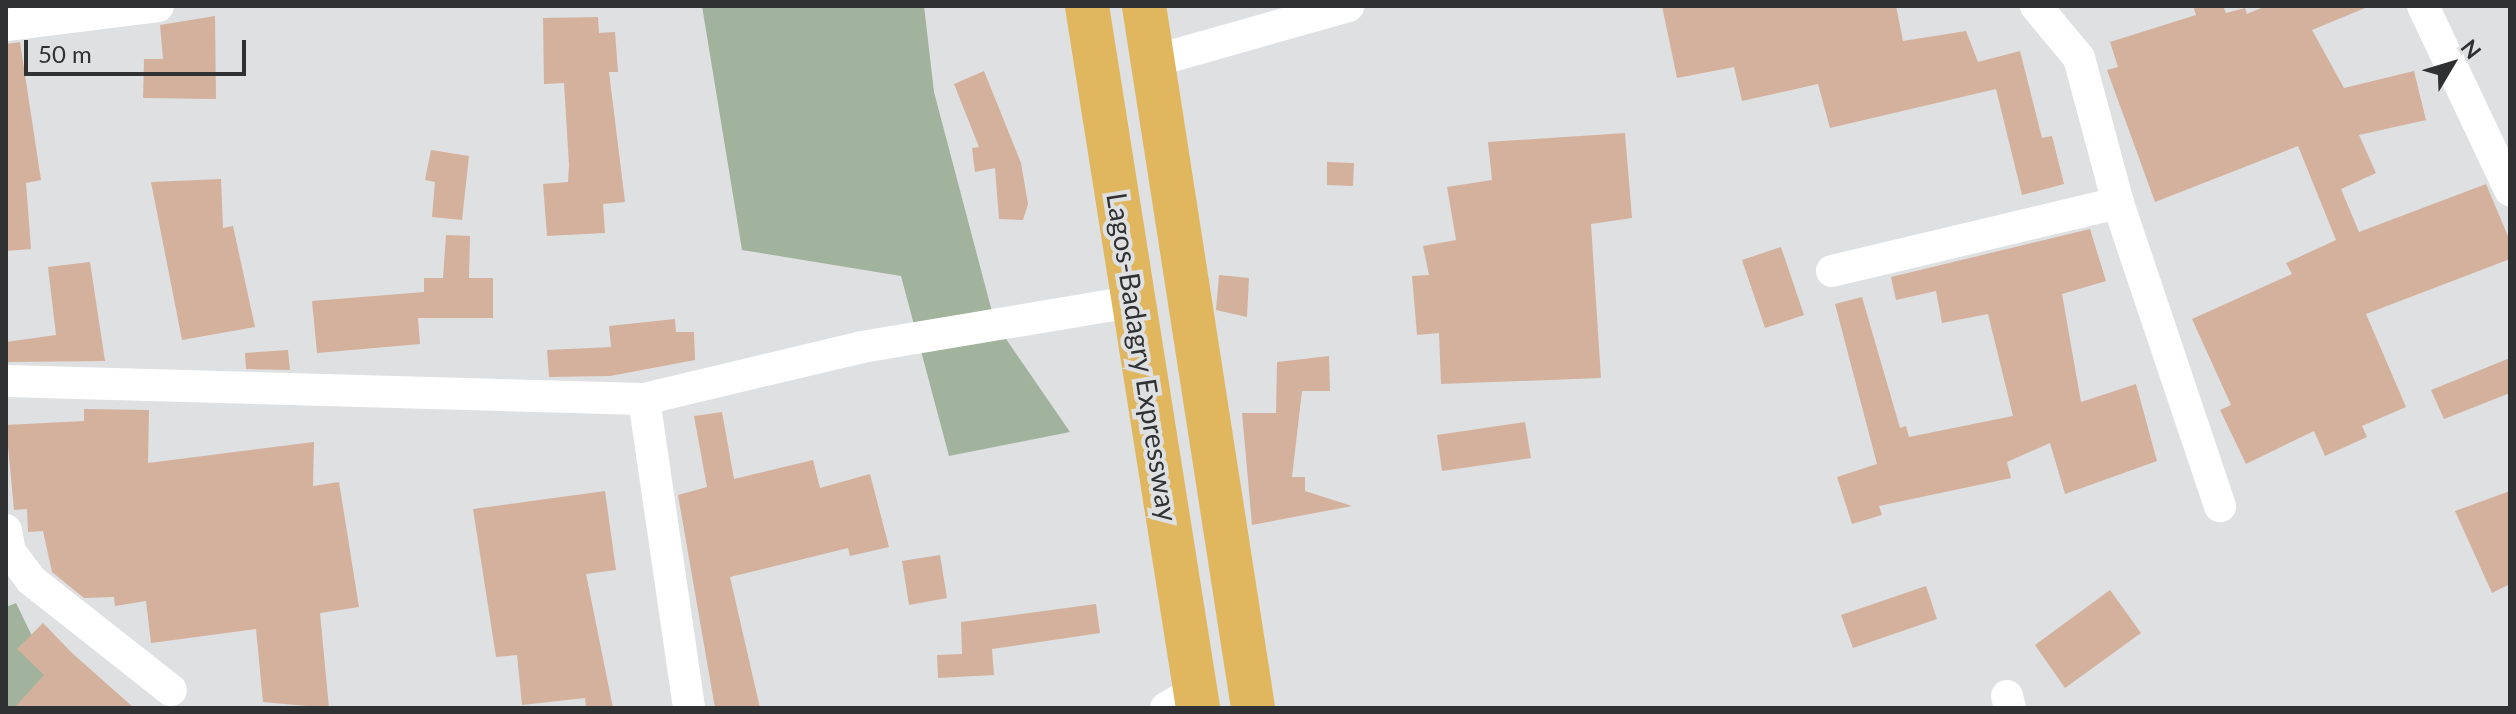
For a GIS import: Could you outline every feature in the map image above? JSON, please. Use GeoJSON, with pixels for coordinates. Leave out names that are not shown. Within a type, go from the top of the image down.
{"type":"FeatureCollection","features":[{"type":"Feature","properties":{"kind":"highway","name":"Lagos-Badagry Expressway"},"geometry":{"type":"LineString","coordinates":[[1087,6],[1136,301],[1187,702]]}},
{"type":"Feature","properties":{"kind":"highway","name":"Lagos-Badagry Expressway"},"geometry":{"type":"LineString","coordinates":[[1144,6],[1253,708]]}},
{"type":"Feature","properties":{"kind":"street"},"geometry":{"type":"LineString","coordinates":[[6,25],[158,6]]}},
{"type":"Feature","properties":{"kind":"street"},"geometry":{"type":"LineString","coordinates":[[1154,61],[1348,6]]}},
{"type":"Feature","properties":{"kind":"street"},"geometry":{"type":"LineString","coordinates":[[2036,6],[2079,58],[2118,203],[2220,506]]}},
{"type":"Feature","properties":{"kind":"street"},"geometry":{"type":"LineString","coordinates":[[2423,6],[2510,190]]}},
{"type":"Feature","properties":{"kind":"street"},"geometry":{"type":"LineString","coordinates":[[1832,271],[2118,203]]}},
{"type":"Feature","properties":{"kind":"street"},"geometry":{"type":"LineString","coordinates":[[6,381],[644,399],[862,347],[1136,301]]}},
{"type":"Feature","properties":{"kind":"street"},"geometry":{"type":"LineString","coordinates":[[644,399],[689,708]]}},
{"type":"Feature","properties":{"kind":"street"},"geometry":{"type":"LineString","coordinates":[[6,530],[10,552],[31,580],[171,690]]}},
{"type":"Feature","properties":{"kind":"green space"},"geometry":{"type":"Polygon","coordinates":[[[702,6],[924,6],[934,92],[995,323],[1070,432],[949,456],[901,276],[742,250],[702,6]]]}},
{"type":"Feature","properties":{"kind":"green space"},"geometry":{"type":"Polygon","coordinates":[[[16,603],[67,708],[6,708],[6,607],[16,603]]]}},
{"type":"Feature","properties":{"kind":"building"},"geometry":{"type":"Polygon","coordinates":[[[1662,6],[1896,6],[1903,41],[1966,31],[1978,62],[2020,51],[2042,138],[2052,136],[2064,184],[2022,195],[1996,89],[1830,128],[1818,84],[1742,101],[1734,67],[1677,78],[1662,6]]]}},
{"type":"Feature","properties":{"kind":"building"},"geometry":{"type":"Polygon","coordinates":[[[2193,6],[2223,6],[2226,13],[2245,8],[2247,14],[2266,6],[2370,6],[2312,30],[2344,88],[2414,71],[2426,120],[2359,135],[2376,173],[2341,189],[2359,232],[2486,184],[2510,241],[2510,259],[2366,314],[2406,407],[2362,426],[2367,437],[2325,456],[2314,431],[2246,464],[2220,410],[2231,405],[2192,319],[2292,274],[2286,263],[2336,240],[2298,146],[2155,202],[2107,70],[2118,67],[2110,42],[2196,15],[2193,6]]]}},
{"type":"Feature","properties":{"kind":"building"},"geometry":{"type":"Polygon","coordinates":[[[215,16],[216,99],[143,98],[144,59],[163,59],[160,25],[215,16]]]}},
{"type":"Feature","properties":{"kind":"building"},"geometry":{"type":"Polygon","coordinates":[[[598,17],[599,33],[615,32],[618,72],[609,72],[625,202],[603,204],[605,233],[547,236],[543,184],[568,182],[569,165],[564,83],[544,84],[543,18],[598,17]]]}},
{"type":"Feature","properties":{"kind":"building"},"geometry":{"type":"Polygon","coordinates":[[[20,42],[41,180],[26,183],[31,249],[6,251],[6,44],[20,42]]]}},
{"type":"Feature","properties":{"kind":"building"},"geometry":{"type":"Polygon","coordinates":[[[984,71],[1021,163],[1028,204],[1023,220],[999,219],[995,168],[975,172],[972,148],[979,147],[954,84],[984,71]]]}},
{"type":"Feature","properties":{"kind":"building"},"geometry":{"type":"Polygon","coordinates":[[[1625,133],[1632,218],[1591,224],[1601,378],[1441,384],[1439,333],[1417,335],[1412,276],[1429,275],[1423,246],[1456,240],[1447,187],[1492,180],[1488,142],[1625,133]]]}},
{"type":"Feature","properties":{"kind":"building"},"geometry":{"type":"Polygon","coordinates":[[[431,150],[469,156],[462,220],[432,217],[435,182],[425,180],[431,150]]]}},
{"type":"Feature","properties":{"kind":"building"},"geometry":{"type":"Polygon","coordinates":[[[1327,162],[1354,163],[1353,186],[1327,185],[1327,162]]]}},
{"type":"Feature","properties":{"kind":"building"},"geometry":{"type":"Polygon","coordinates":[[[221,179],[223,228],[233,226],[255,327],[182,340],[151,182],[221,179]]]}},
{"type":"Feature","properties":{"kind":"building"},"geometry":{"type":"Polygon","coordinates":[[[2090,229],[2106,281],[2062,294],[2081,402],[2136,384],[2157,461],[2065,494],[2050,443],[2007,462],[2011,478],[1879,506],[1882,515],[1852,524],[1837,477],[1877,464],[1835,304],[1862,297],[1900,428],[1906,426],[1909,437],[2013,416],[1988,314],[1942,323],[1936,291],[1896,300],[1891,277],[2090,229]]]}},
{"type":"Feature","properties":{"kind":"building"},"geometry":{"type":"Polygon","coordinates":[[[446,235],[470,236],[469,278],[493,278],[493,318],[418,318],[420,344],[317,353],[312,301],[424,292],[424,278],[443,278],[446,235]]]}},
{"type":"Feature","properties":{"kind":"building"},"geometry":{"type":"Polygon","coordinates":[[[1781,247],[1804,315],[1765,328],[1742,260],[1781,247]]]}},
{"type":"Feature","properties":{"kind":"building"},"geometry":{"type":"Polygon","coordinates":[[[90,262],[105,361],[6,362],[6,342],[56,335],[48,267],[90,262]]]}},
{"type":"Feature","properties":{"kind":"building"},"geometry":{"type":"Polygon","coordinates":[[[1219,275],[1249,278],[1247,317],[1216,310],[1219,275]]]}},
{"type":"Feature","properties":{"kind":"building"},"geometry":{"type":"Polygon","coordinates":[[[675,319],[676,332],[694,332],[695,360],[610,376],[549,377],[547,350],[611,347],[609,326],[675,319]]]}},
{"type":"Feature","properties":{"kind":"building"},"geometry":{"type":"Polygon","coordinates":[[[288,350],[290,370],[246,369],[245,353],[288,350]]]}},
{"type":"Feature","properties":{"kind":"building"},"geometry":{"type":"Polygon","coordinates":[[[1329,356],[1330,391],[1302,391],[1292,477],[1305,477],[1305,491],[1352,506],[1252,525],[1242,413],[1276,413],[1277,362],[1329,356]]]}},
{"type":"Feature","properties":{"kind":"building"},"geometry":{"type":"Polygon","coordinates":[[[2510,358],[2510,393],[2444,419],[2431,390],[2510,358]]]}},
{"type":"Feature","properties":{"kind":"building"},"geometry":{"type":"Polygon","coordinates":[[[84,409],[149,410],[148,463],[314,442],[313,486],[339,482],[359,607],[320,613],[329,708],[263,702],[256,629],[151,643],[146,601],[115,606],[114,597],[84,598],[52,572],[43,531],[28,532],[27,509],[14,510],[6,425],[84,421],[84,409]]]}},
{"type":"Feature","properties":{"kind":"building"},"geometry":{"type":"Polygon","coordinates":[[[722,412],[734,479],[813,460],[820,488],[870,474],[889,547],[850,556],[848,548],[730,577],[760,708],[715,708],[678,495],[707,487],[694,416],[722,412]]]}},
{"type":"Feature","properties":{"kind":"building"},"geometry":{"type":"Polygon","coordinates":[[[1525,422],[1531,458],[1442,471],[1437,435],[1525,422]]]}},
{"type":"Feature","properties":{"kind":"building"},"geometry":{"type":"Polygon","coordinates":[[[605,491],[616,570],[586,574],[613,708],[586,708],[585,698],[522,705],[517,655],[496,657],[473,509],[605,491]]]}},
{"type":"Feature","properties":{"kind":"building"},"geometry":{"type":"Polygon","coordinates":[[[2510,491],[2510,584],[2492,593],[2455,511],[2510,491]]]}},
{"type":"Feature","properties":{"kind":"building"},"geometry":{"type":"Polygon","coordinates":[[[940,555],[947,598],[909,605],[902,561],[940,555]]]}},
{"type":"Feature","properties":{"kind":"building"},"geometry":{"type":"Polygon","coordinates":[[[1926,586],[1937,619],[1853,648],[1841,615],[1926,586]]]}},
{"type":"Feature","properties":{"kind":"building"},"geometry":{"type":"Polygon","coordinates":[[[2110,590],[2141,633],[2065,688],[2035,645],[2110,590]]]}},
{"type":"Feature","properties":{"kind":"building"},"geometry":{"type":"Polygon","coordinates":[[[1096,604],[1100,633],[992,649],[994,675],[938,678],[937,655],[962,654],[961,622],[1096,604]]]}},
{"type":"Feature","properties":{"kind":"building"},"geometry":{"type":"Polygon","coordinates":[[[43,623],[134,708],[14,708],[44,675],[17,649],[43,623]]]}}]}
